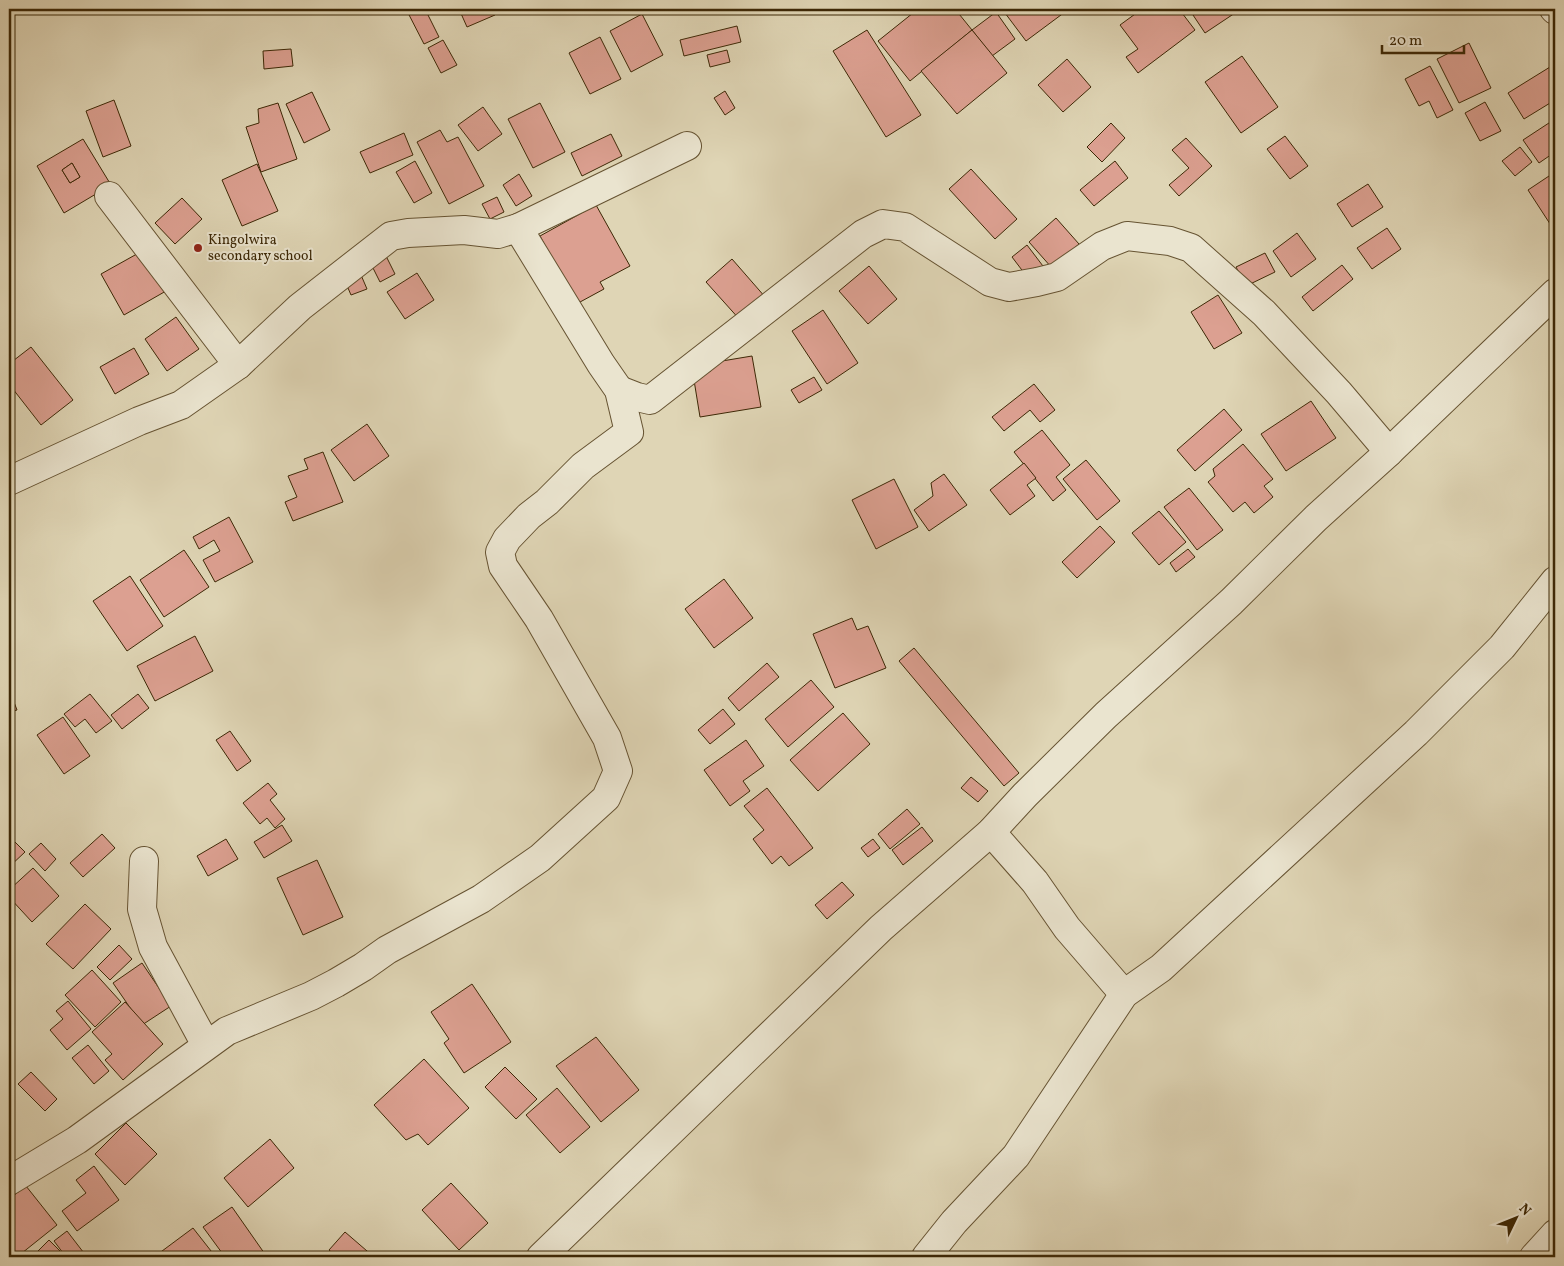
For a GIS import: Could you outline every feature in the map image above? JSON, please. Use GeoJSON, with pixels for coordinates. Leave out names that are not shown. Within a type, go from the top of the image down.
{"type":"FeatureCollection","features":[{"type":"Feature","properties":{"kind":"street"},"geometry":{"type":"LineString","coordinates":[[9,481],[181,404],[238,365],[300,307],[391,236],[408,233],[464,230],[498,234],[518,228],[687,146]]}},
{"type":"Feature","properties":{"kind":"street"},"geometry":{"type":"LineString","coordinates":[[109,196],[238,365]]}},
{"type":"Feature","properties":{"kind":"street"},"geometry":{"type":"LineString","coordinates":[[620,390],[637,398],[650,400],[863,234],[883,224],[905,227],[990,282],[1009,287],[1057,277],[1102,246],[1127,236],[1170,241],[1191,248],[1264,313],[1339,393],[1388,452]]}},
{"type":"Feature","properties":{"kind":"street"},"geometry":{"type":"LineString","coordinates":[[9,1181],[77,1140],[227,1031],[311,996],[364,967],[387,950],[481,899],[540,858],[606,798],[618,771],[607,738],[539,619],[503,566],[500,552],[507,539],[529,516],[548,502],[583,466],[629,432],[620,390],[601,364],[518,228]]}},
{"type":"Feature","properties":{"kind":"street"},"geometry":{"type":"LineString","coordinates":[[541,1257],[881,928],[991,832],[1025,795],[1106,715],[1231,602],[1316,518],[1555,293]]}},
{"type":"Feature","properties":{"kind":"street"},"geometry":{"type":"LineString","coordinates":[[926,1257],[954,1222],[1016,1156],[1124,994],[1162,968],[1416,733],[1502,647],[1555,581]]}},
{"type":"Feature","properties":{"kind":"street"},"geometry":{"type":"LineString","coordinates":[[991,832],[1034,882],[1067,928],[1124,994]]}},
{"type":"Feature","properties":{"kind":"street"},"geometry":{"type":"LineString","coordinates":[[144,861],[142,909],[153,947],[206,1045]]}},
{"type":"Feature","properties":{"kind":"street"},"geometry":{"type":"LineString","coordinates":[[1534,1257],[1555,1234]]}},
{"type":"Feature","properties":{"kind":"building"},"geometry":{"type":"Polygon","coordinates":[[[406,9],[425,9],[439,37],[424,44],[406,9]]]}},
{"type":"Feature","properties":{"kind":"building"},"geometry":{"type":"Polygon","coordinates":[[[459,9],[492,9],[495,15],[467,27],[459,9]]]}},
{"type":"Feature","properties":{"kind":"building"},"geometry":{"type":"Polygon","coordinates":[[[918,9],[955,9],[972,30],[910,81],[878,41],[918,9]]]}},
{"type":"Feature","properties":{"kind":"building"},"geometry":{"type":"Polygon","coordinates":[[[1002,9],[1069,9],[1026,41],[1002,9]]]}},
{"type":"Feature","properties":{"kind":"building"},"geometry":{"type":"Polygon","coordinates":[[[1142,9],[1179,9],[1195,30],[1138,73],[1126,57],[1138,49],[1120,25],[1142,9]]]}},
{"type":"Feature","properties":{"kind":"building"},"geometry":{"type":"Polygon","coordinates":[[[1189,9],[1241,9],[1205,33],[1189,9]]]}},
{"type":"Feature","properties":{"kind":"building"},"geometry":{"type":"Polygon","coordinates":[[[996,12],[1015,39],[992,56],[972,30],[996,12]]]}},
{"type":"Feature","properties":{"kind":"building"},"geometry":{"type":"Polygon","coordinates":[[[642,14],[663,55],[631,72],[610,31],[642,14]]]}},
{"type":"Feature","properties":{"kind":"building"},"geometry":{"type":"Polygon","coordinates":[[[737,26],[741,42],[684,56],[680,40],[737,26]]]}},
{"type":"Feature","properties":{"kind":"building"},"geometry":{"type":"Polygon","coordinates":[[[867,30],[921,115],[886,137],[833,51],[867,30]]]}},
{"type":"Feature","properties":{"kind":"building"},"geometry":{"type":"Polygon","coordinates":[[[972,30],[1007,73],[957,114],[921,71],[972,30]]]}},
{"type":"Feature","properties":{"kind":"building"},"geometry":{"type":"Polygon","coordinates":[[[600,37],[621,79],[590,94],[569,53],[600,37]]]}},
{"type":"Feature","properties":{"kind":"building"},"geometry":{"type":"Polygon","coordinates":[[[443,40],[457,65],[441,73],[428,48],[443,40]]]}},
{"type":"Feature","properties":{"kind":"building"},"geometry":{"type":"Polygon","coordinates":[[[1469,43],[1491,88],[1459,103],[1437,59],[1469,43]]]}},
{"type":"Feature","properties":{"kind":"building"},"geometry":{"type":"Polygon","coordinates":[[[291,49],[293,66],[264,69],[263,51],[291,49]]]}},
{"type":"Feature","properties":{"kind":"building"},"geometry":{"type":"Polygon","coordinates":[[[727,50],[730,62],[710,67],[707,55],[727,50]]]}},
{"type":"Feature","properties":{"kind":"building"},"geometry":{"type":"Polygon","coordinates":[[[1242,56],[1278,107],[1241,133],[1205,82],[1242,56]]]}},
{"type":"Feature","properties":{"kind":"building"},"geometry":{"type":"Polygon","coordinates":[[[1067,59],[1091,87],[1063,112],[1038,85],[1067,59]]]}},
{"type":"Feature","properties":{"kind":"building"},"geometry":{"type":"Polygon","coordinates":[[[1430,66],[1453,110],[1437,118],[1429,101],[1419,106],[1405,79],[1430,66]]]}},
{"type":"Feature","properties":{"kind":"building"},"geometry":{"type":"Polygon","coordinates":[[[1550,67],[1555,76],[1555,100],[1524,119],[1508,93],[1550,67]]]}},
{"type":"Feature","properties":{"kind":"building"},"geometry":{"type":"Polygon","coordinates":[[[725,91],[735,108],[725,115],[714,98],[725,91]]]}},
{"type":"Feature","properties":{"kind":"building"},"geometry":{"type":"Polygon","coordinates":[[[312,92],[330,130],[304,143],[286,104],[312,92]]]}},
{"type":"Feature","properties":{"kind":"building"},"geometry":{"type":"Polygon","coordinates":[[[114,100],[131,146],[103,157],[86,111],[114,100]]]}},
{"type":"Feature","properties":{"kind":"building"},"geometry":{"type":"Polygon","coordinates":[[[1485,102],[1501,131],[1480,141],[1465,113],[1485,102]]]}},
{"type":"Feature","properties":{"kind":"building"},"geometry":{"type":"Polygon","coordinates":[[[278,103],[297,159],[261,172],[246,127],[259,123],[258,109],[278,103]]]}},
{"type":"Feature","properties":{"kind":"building"},"geometry":{"type":"Polygon","coordinates":[[[540,103],[565,152],[533,168],[508,119],[540,103]]]}},
{"type":"Feature","properties":{"kind":"building"},"geometry":{"type":"Polygon","coordinates":[[[483,107],[502,134],[478,151],[458,125],[483,107]]]}},
{"type":"Feature","properties":{"kind":"building"},"geometry":{"type":"Polygon","coordinates":[[[1555,119],[1555,152],[1539,163],[1523,140],[1555,119]]]}},
{"type":"Feature","properties":{"kind":"building"},"geometry":{"type":"Polygon","coordinates":[[[1111,123],[1125,138],[1102,162],[1087,147],[1111,123]]]}},
{"type":"Feature","properties":{"kind":"building"},"geometry":{"type":"Polygon","coordinates":[[[440,130],[447,142],[458,137],[484,186],[449,204],[417,142],[440,130]]]}},
{"type":"Feature","properties":{"kind":"building"},"geometry":{"type":"Polygon","coordinates":[[[404,133],[413,155],[370,173],[360,152],[404,133]]]}},
{"type":"Feature","properties":{"kind":"building"},"geometry":{"type":"Polygon","coordinates":[[[611,134],[622,156],[582,176],[571,153],[611,134]]]}},
{"type":"Feature","properties":{"kind":"building"},"geometry":{"type":"Polygon","coordinates":[[[1285,136],[1308,166],[1290,179],[1267,149],[1285,136]]]}},
{"type":"Feature","properties":{"kind":"building"},"geometry":{"type":"Polygon","coordinates":[[[1186,138],[1212,166],[1179,196],[1169,185],[1189,168],[1172,150],[1186,138]]]}},
{"type":"Feature","properties":{"kind":"building"},"geometry":{"type":"Polygon","coordinates":[[[83,139],[111,185],[64,213],[37,166],[83,139]],[[72,163],[62,170],[70,183],[80,177],[72,163]]]}},
{"type":"Feature","properties":{"kind":"building"},"geometry":{"type":"Polygon","coordinates":[[[1520,147],[1532,162],[1515,176],[1502,161],[1520,147]]]}},
{"type":"Feature","properties":{"kind":"building"},"geometry":{"type":"Polygon","coordinates":[[[415,161],[432,193],[414,203],[396,172],[415,161]]]}},
{"type":"Feature","properties":{"kind":"building"},"geometry":{"type":"Polygon","coordinates":[[[1115,161],[1128,178],[1094,206],[1080,190],[1115,161]]]}},
{"type":"Feature","properties":{"kind":"building"},"geometry":{"type":"Polygon","coordinates":[[[72,163],[80,177],[70,183],[62,170],[72,163]]]}},
{"type":"Feature","properties":{"kind":"building"},"geometry":{"type":"Polygon","coordinates":[[[257,164],[278,211],[242,226],[222,180],[257,164]]]}},
{"type":"Feature","properties":{"kind":"building"},"geometry":{"type":"Polygon","coordinates":[[[971,169],[1017,219],[995,239],[949,189],[971,169]]]}},
{"type":"Feature","properties":{"kind":"building"},"geometry":{"type":"Polygon","coordinates":[[[1555,172],[1555,229],[1554,230],[1528,190],[1555,172]]]}},
{"type":"Feature","properties":{"kind":"building"},"geometry":{"type":"Polygon","coordinates":[[[519,174],[532,196],[516,206],[503,185],[519,174]]]}},
{"type":"Feature","properties":{"kind":"building"},"geometry":{"type":"Polygon","coordinates":[[[1368,184],[1383,207],[1352,227],[1337,204],[1368,184]]]}},
{"type":"Feature","properties":{"kind":"building"},"geometry":{"type":"Polygon","coordinates":[[[497,197],[504,212],[490,219],[482,204],[497,197]]]}},
{"type":"Feature","properties":{"kind":"building"},"geometry":{"type":"Polygon","coordinates":[[[182,198],[202,219],[175,244],[155,223],[182,198]]]}},
{"type":"Feature","properties":{"kind":"building"},"geometry":{"type":"Polygon","coordinates":[[[596,205],[630,266],[600,282],[604,289],[569,308],[549,253],[540,236],[596,205]]]}},
{"type":"Feature","properties":{"kind":"building"},"geometry":{"type":"Polygon","coordinates":[[[1056,218],[1079,244],[1052,268],[1029,242],[1056,218]]]}},
{"type":"Feature","properties":{"kind":"building"},"geometry":{"type":"Polygon","coordinates":[[[1387,228],[1401,249],[1372,269],[1357,248],[1387,228]]]}},
{"type":"Feature","properties":{"kind":"building"},"geometry":{"type":"Polygon","coordinates":[[[1297,233],[1316,259],[1291,277],[1273,251],[1297,233]]]}},
{"type":"Feature","properties":{"kind":"building"},"geometry":{"type":"Polygon","coordinates":[[[1027,245],[1046,270],[1031,282],[1012,257],[1027,245]]]}},
{"type":"Feature","properties":{"kind":"building"},"geometry":{"type":"Polygon","coordinates":[[[144,250],[166,291],[124,315],[101,274],[144,250]]]}},
{"type":"Feature","properties":{"kind":"building"},"geometry":{"type":"Polygon","coordinates":[[[384,252],[395,274],[380,282],[369,260],[384,252]]]}},
{"type":"Feature","properties":{"kind":"building"},"geometry":{"type":"Polygon","coordinates":[[[1265,253],[1275,272],[1246,286],[1236,267],[1265,253]]]}},
{"type":"Feature","properties":{"kind":"building"},"geometry":{"type":"Polygon","coordinates":[[[732,259],[766,298],[741,321],[706,282],[732,259]]]}},
{"type":"Feature","properties":{"kind":"building"},"geometry":{"type":"Polygon","coordinates":[[[1342,265],[1353,279],[1313,311],[1302,297],[1342,265]]]}},
{"type":"Feature","properties":{"kind":"building"},"geometry":{"type":"Polygon","coordinates":[[[869,266],[897,299],[868,324],[839,291],[869,266]]]}},
{"type":"Feature","properties":{"kind":"building"},"geometry":{"type":"Polygon","coordinates":[[[417,273],[434,300],[405,319],[387,292],[417,273]]]}},
{"type":"Feature","properties":{"kind":"building"},"geometry":{"type":"Polygon","coordinates":[[[361,275],[367,289],[351,295],[345,281],[361,275]]]}},
{"type":"Feature","properties":{"kind":"building"},"geometry":{"type":"Polygon","coordinates":[[[1218,295],[1242,333],[1214,349],[1191,312],[1218,295]]]}},
{"type":"Feature","properties":{"kind":"building"},"geometry":{"type":"Polygon","coordinates":[[[823,310],[858,363],[827,384],[792,331],[823,310]]]}},
{"type":"Feature","properties":{"kind":"building"},"geometry":{"type":"Polygon","coordinates":[[[176,317],[199,349],[167,371],[145,339],[176,317]]]}},
{"type":"Feature","properties":{"kind":"building"},"geometry":{"type":"Polygon","coordinates":[[[31,347],[73,400],[41,425],[9,384],[9,364],[31,347]]]}},
{"type":"Feature","properties":{"kind":"building"},"geometry":{"type":"Polygon","coordinates":[[[134,348],[149,374],[115,394],[100,367],[134,348]]]}},
{"type":"Feature","properties":{"kind":"building"},"geometry":{"type":"Polygon","coordinates":[[[752,356],[761,407],[700,417],[693,374],[711,371],[710,363],[752,356]]]}},
{"type":"Feature","properties":{"kind":"building"},"geometry":{"type":"Polygon","coordinates":[[[814,377],[822,390],[799,403],[791,390],[814,377]]]}},
{"type":"Feature","properties":{"kind":"building"},"geometry":{"type":"Polygon","coordinates":[[[1034,384],[1055,410],[1040,422],[1030,410],[1004,431],[992,417],[1034,384]]]}},
{"type":"Feature","properties":{"kind":"building"},"geometry":{"type":"Polygon","coordinates":[[[1311,401],[1336,438],[1286,471],[1261,434],[1311,401]]]}},
{"type":"Feature","properties":{"kind":"building"},"geometry":{"type":"Polygon","coordinates":[[[1224,409],[1242,430],[1195,471],[1177,450],[1224,409]]]}},
{"type":"Feature","properties":{"kind":"building"},"geometry":{"type":"Polygon","coordinates":[[[367,424],[389,456],[354,481],[331,450],[367,424]]]}},
{"type":"Feature","properties":{"kind":"building"},"geometry":{"type":"Polygon","coordinates":[[[1042,430],[1070,465],[1056,477],[1066,490],[1053,501],[1014,452],[1042,430]]]}},
{"type":"Feature","properties":{"kind":"building"},"geometry":{"type":"Polygon","coordinates":[[[1243,444],[1273,479],[1264,486],[1273,497],[1254,513],[1245,502],[1233,512],[1208,482],[1215,476],[1213,469],[1243,444]]]}},
{"type":"Feature","properties":{"kind":"building"},"geometry":{"type":"Polygon","coordinates":[[[323,452],[343,502],[293,521],[285,502],[297,497],[288,476],[308,469],[304,459],[323,452]]]}},
{"type":"Feature","properties":{"kind":"building"},"geometry":{"type":"Polygon","coordinates":[[[1086,460],[1120,501],[1097,520],[1063,479],[1086,460]]]}},
{"type":"Feature","properties":{"kind":"building"},"geometry":{"type":"Polygon","coordinates":[[[1024,463],[1036,478],[1027,485],[1035,496],[1010,515],[990,490],[1024,463]]]}},
{"type":"Feature","properties":{"kind":"building"},"geometry":{"type":"Polygon","coordinates":[[[944,474],[967,505],[929,531],[914,510],[933,496],[931,483],[944,474]]]}},
{"type":"Feature","properties":{"kind":"building"},"geometry":{"type":"Polygon","coordinates":[[[894,479],[918,527],[876,549],[852,500],[894,479]]]}},
{"type":"Feature","properties":{"kind":"building"},"geometry":{"type":"Polygon","coordinates":[[[1189,488],[1223,530],[1197,550],[1164,507],[1189,488]]]}},
{"type":"Feature","properties":{"kind":"building"},"geometry":{"type":"Polygon","coordinates":[[[1159,511],[1186,542],[1159,565],[1132,533],[1159,511]]]}},
{"type":"Feature","properties":{"kind":"building"},"geometry":{"type":"Polygon","coordinates":[[[229,517],[253,562],[215,582],[203,560],[220,551],[214,540],[199,549],[193,537],[229,517]]]}},
{"type":"Feature","properties":{"kind":"building"},"geometry":{"type":"Polygon","coordinates":[[[1100,526],[1115,542],[1077,578],[1062,562],[1100,526]]]}},
{"type":"Feature","properties":{"kind":"building"},"geometry":{"type":"Polygon","coordinates":[[[1188,549],[1195,557],[1176,572],[1170,563],[1188,549]]]}},
{"type":"Feature","properties":{"kind":"building"},"geometry":{"type":"Polygon","coordinates":[[[184,550],[209,587],[164,617],[140,580],[184,550]]]}},
{"type":"Feature","properties":{"kind":"building"},"geometry":{"type":"Polygon","coordinates":[[[130,576],[163,626],[127,651],[93,601],[130,576]]]}},
{"type":"Feature","properties":{"kind":"building"},"geometry":{"type":"Polygon","coordinates":[[[724,579],[753,618],[714,648],[685,609],[724,579]]]}},
{"type":"Feature","properties":{"kind":"building"},"geometry":{"type":"Polygon","coordinates":[[[852,618],[857,630],[868,626],[886,668],[835,688],[813,634],[852,618]]]}},
{"type":"Feature","properties":{"kind":"building"},"geometry":{"type":"Polygon","coordinates":[[[195,636],[213,671],[155,701],[137,666],[195,636]]]}},
{"type":"Feature","properties":{"kind":"building"},"geometry":{"type":"Polygon","coordinates":[[[914,648],[1019,773],[1004,786],[899,661],[914,648]]]}},
{"type":"Feature","properties":{"kind":"building"},"geometry":{"type":"Polygon","coordinates":[[[767,663],[779,677],[739,711],[728,698],[767,663]]]}},
{"type":"Feature","properties":{"kind":"building"},"geometry":{"type":"Polygon","coordinates":[[[811,680],[834,707],[788,747],[765,719],[811,680]]]}},
{"type":"Feature","properties":{"kind":"building"},"geometry":{"type":"Polygon","coordinates":[[[9,689],[17,710],[9,712],[9,689]]]}},
{"type":"Feature","properties":{"kind":"building"},"geometry":{"type":"Polygon","coordinates":[[[90,694],[112,721],[96,733],[85,719],[75,727],[64,714],[90,694]]]}},
{"type":"Feature","properties":{"kind":"building"},"geometry":{"type":"Polygon","coordinates":[[[138,694],[149,708],[122,729],[111,715],[138,694]]]}},
{"type":"Feature","properties":{"kind":"building"},"geometry":{"type":"Polygon","coordinates":[[[723,709],[735,724],[710,744],[698,730],[723,709]]]}},
{"type":"Feature","properties":{"kind":"building"},"geometry":{"type":"Polygon","coordinates":[[[843,713],[870,744],[818,791],[790,760],[843,713]]]}},
{"type":"Feature","properties":{"kind":"building"},"geometry":{"type":"Polygon","coordinates":[[[63,717],[90,756],[64,774],[37,735],[63,717]]]}},
{"type":"Feature","properties":{"kind":"building"},"geometry":{"type":"Polygon","coordinates":[[[230,731],[251,761],[237,771],[216,740],[230,731]]]}},
{"type":"Feature","properties":{"kind":"building"},"geometry":{"type":"Polygon","coordinates":[[[746,740],[764,766],[743,781],[750,791],[730,806],[704,770],[746,740]]]}},
{"type":"Feature","properties":{"kind":"building"},"geometry":{"type":"Polygon","coordinates":[[[971,777],[988,791],[978,802],[961,788],[971,777]]]}},
{"type":"Feature","properties":{"kind":"building"},"geometry":{"type":"Polygon","coordinates":[[[268,783],[277,794],[270,800],[285,819],[275,828],[267,818],[260,824],[243,803],[268,783]]]}},
{"type":"Feature","properties":{"kind":"building"},"geometry":{"type":"Polygon","coordinates":[[[767,788],[813,848],[789,866],[781,856],[772,864],[753,839],[764,830],[744,806],[767,788]]]}},
{"type":"Feature","properties":{"kind":"building"},"geometry":{"type":"Polygon","coordinates":[[[907,809],[920,824],[890,849],[878,834],[907,809]]]}},
{"type":"Feature","properties":{"kind":"building"},"geometry":{"type":"Polygon","coordinates":[[[282,825],[292,841],[264,858],[254,842],[282,825]]]}},
{"type":"Feature","properties":{"kind":"building"},"geometry":{"type":"Polygon","coordinates":[[[922,827],[933,841],[903,865],[892,850],[922,827]]]}},
{"type":"Feature","properties":{"kind":"building"},"geometry":{"type":"Polygon","coordinates":[[[102,834],[115,848],[83,877],[70,863],[102,834]]]}},
{"type":"Feature","properties":{"kind":"building"},"geometry":{"type":"Polygon","coordinates":[[[11,838],[25,852],[9,867],[9,840],[11,838]]]}},
{"type":"Feature","properties":{"kind":"building"},"geometry":{"type":"Polygon","coordinates":[[[226,839],[238,859],[208,876],[197,856],[226,839]]]}},
{"type":"Feature","properties":{"kind":"building"},"geometry":{"type":"Polygon","coordinates":[[[873,839],[880,848],[868,857],[861,848],[873,839]]]}},
{"type":"Feature","properties":{"kind":"building"},"geometry":{"type":"Polygon","coordinates":[[[41,843],[56,859],[45,871],[29,854],[41,843]]]}},
{"type":"Feature","properties":{"kind":"building"},"geometry":{"type":"Polygon","coordinates":[[[317,860],[343,917],[303,935],[277,878],[317,860]]]}},
{"type":"Feature","properties":{"kind":"building"},"geometry":{"type":"Polygon","coordinates":[[[33,868],[59,896],[32,922],[9,897],[9,890],[33,868]]]}},
{"type":"Feature","properties":{"kind":"building"},"geometry":{"type":"Polygon","coordinates":[[[842,882],[854,895],[827,919],[815,905],[842,882]]]}},
{"type":"Feature","properties":{"kind":"building"},"geometry":{"type":"Polygon","coordinates":[[[85,904],[111,929],[73,969],[46,944],[85,904]]]}},
{"type":"Feature","properties":{"kind":"building"},"geometry":{"type":"Polygon","coordinates":[[[119,945],[132,959],[110,980],[97,967],[119,945]]]}},
{"type":"Feature","properties":{"kind":"building"},"geometry":{"type":"Polygon","coordinates":[[[142,963],[171,1006],[142,1025],[113,983],[142,963]]]}},
{"type":"Feature","properties":{"kind":"building"},"geometry":{"type":"Polygon","coordinates":[[[92,970],[121,1002],[95,1027],[65,995],[92,970]]]}},
{"type":"Feature","properties":{"kind":"building"},"geometry":{"type":"Polygon","coordinates":[[[472,984],[511,1042],[464,1073],[444,1043],[449,1039],[431,1012],[472,984]]]}},
{"type":"Feature","properties":{"kind":"building"},"geometry":{"type":"Polygon","coordinates":[[[68,1001],[91,1029],[67,1050],[50,1030],[63,1019],[56,1011],[68,1001]]]}},
{"type":"Feature","properties":{"kind":"building"},"geometry":{"type":"Polygon","coordinates":[[[125,1002],[163,1044],[123,1080],[105,1060],[112,1054],[92,1032],[125,1002]]]}},
{"type":"Feature","properties":{"kind":"building"},"geometry":{"type":"Polygon","coordinates":[[[596,1037],[639,1090],[601,1122],[556,1066],[596,1037]]]}},
{"type":"Feature","properties":{"kind":"building"},"geometry":{"type":"Polygon","coordinates":[[[88,1045],[109,1071],[94,1084],[72,1058],[88,1045]]]}},
{"type":"Feature","properties":{"kind":"building"},"geometry":{"type":"Polygon","coordinates":[[[424,1059],[469,1108],[428,1145],[418,1134],[406,1140],[374,1105],[424,1059]]]}},
{"type":"Feature","properties":{"kind":"building"},"geometry":{"type":"Polygon","coordinates":[[[505,1067],[537,1099],[516,1119],[485,1087],[505,1067]]]}},
{"type":"Feature","properties":{"kind":"building"},"geometry":{"type":"Polygon","coordinates":[[[31,1072],[57,1099],[45,1111],[18,1084],[31,1072]]]}},
{"type":"Feature","properties":{"kind":"building"},"geometry":{"type":"Polygon","coordinates":[[[557,1088],[590,1127],[560,1153],[526,1115],[557,1088]]]}},
{"type":"Feature","properties":{"kind":"building"},"geometry":{"type":"Polygon","coordinates":[[[126,1123],[157,1154],[125,1185],[95,1154],[126,1123]]]}},
{"type":"Feature","properties":{"kind":"building"},"geometry":{"type":"Polygon","coordinates":[[[270,1139],[294,1168],[248,1207],[224,1178],[270,1139]]]}},
{"type":"Feature","properties":{"kind":"building"},"geometry":{"type":"Polygon","coordinates":[[[94,1166],[119,1200],[77,1231],[62,1211],[86,1193],[76,1180],[94,1166]]]}},
{"type":"Feature","properties":{"kind":"building"},"geometry":{"type":"Polygon","coordinates":[[[451,1183],[488,1223],[459,1250],[422,1210],[451,1183]]]}},
{"type":"Feature","properties":{"kind":"building"},"geometry":{"type":"Polygon","coordinates":[[[26,1186],[57,1225],[17,1257],[14,1257],[9,1251],[9,1199],[26,1186]]]}},
{"type":"Feature","properties":{"kind":"building"},"geometry":{"type":"Polygon","coordinates":[[[232,1207],[267,1257],[225,1257],[203,1227],[232,1207]]]}},
{"type":"Feature","properties":{"kind":"building"},"geometry":{"type":"Polygon","coordinates":[[[193,1228],[215,1256],[154,1257],[193,1228]]]}},
{"type":"Feature","properties":{"kind":"building"},"geometry":{"type":"Polygon","coordinates":[[[67,1231],[87,1257],[66,1257],[54,1241],[67,1231]]]}},
{"type":"Feature","properties":{"kind":"building"},"geometry":{"type":"Polygon","coordinates":[[[345,1232],[374,1257],[337,1257],[329,1250],[345,1232]]]}},
{"type":"Feature","properties":{"kind":"building"},"geometry":{"type":"Polygon","coordinates":[[[49,1240],[66,1257],[32,1257],[49,1240]]]}},
{"type":"Feature","properties":{"kind":"place","name":"Kingolwira secondary school"},"geometry":{"type":"Point","coordinates":[198,248]}}]}
